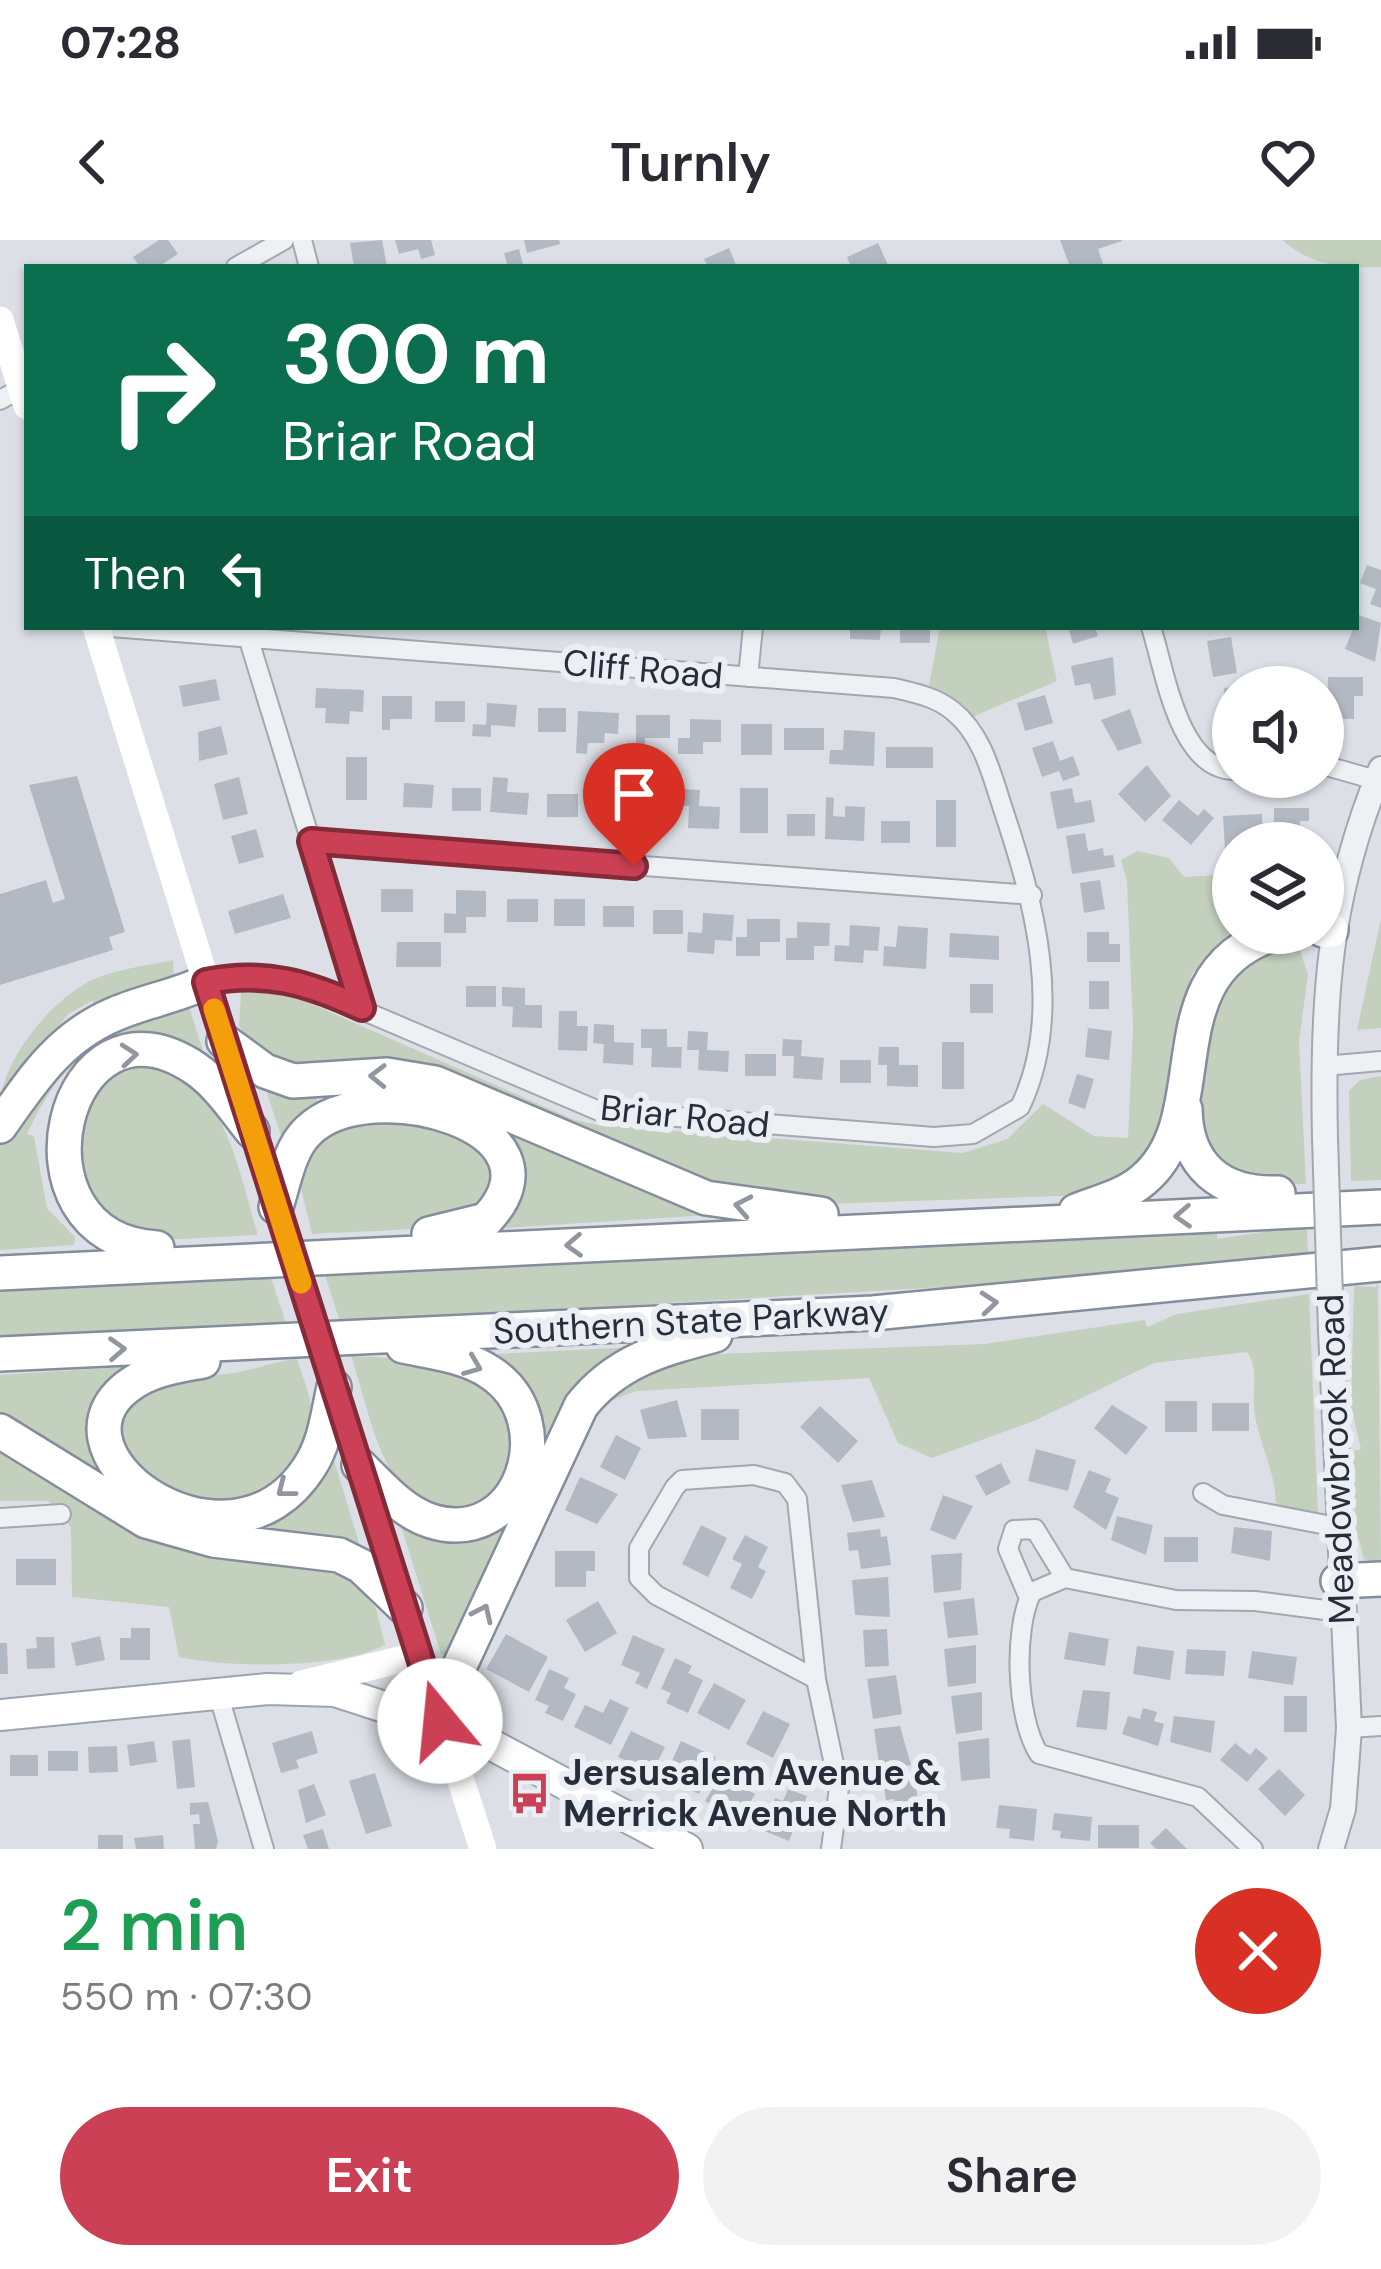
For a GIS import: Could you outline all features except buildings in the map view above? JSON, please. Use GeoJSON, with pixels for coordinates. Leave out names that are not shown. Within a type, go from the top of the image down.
{"type":"FeatureCollection","features":[{"type":"Feature","properties":{"kind":"highway"},"geometry":{"type":"LineString","coordinates":[[1044,1222],[1118,1195],[1154,1169],[1169,1144],[1193,1024],[1210,984],[1240,954]]}},
{"type":"Feature","properties":{"kind":"highway"},"geometry":{"type":"LineString","coordinates":[[0,1126],[36,1073],[73,1038],[119,1012],[206,982]]}},
{"type":"Feature","properties":{"kind":"highway"},"geometry":{"type":"LineString","coordinates":[[224,1041],[265,1071],[293,1081],[387,1076],[435,1083],[659,1182],[730,1204],[811,1214],[890,1212],[984,1226]]}},
{"type":"Feature","properties":{"kind":"highway"},"geometry":{"type":"LineString","coordinates":[[252,1130],[193,1066],[160,1054],[122,1053],[86,1066],[67,1083],[49,1116],[43,1152],[54,1196],[76,1225],[97,1238],[254,1261]]}},
{"type":"Feature","properties":{"kind":"highway"},"geometry":{"type":"LineString","coordinates":[[1184,1077],[1188,1144],[1199,1164],[1223,1184],[1264,1194],[1381,1190]]}},
{"type":"Feature","properties":{"kind":"highway"},"geometry":{"type":"LineString","coordinates":[[276,1207],[300,1141],[319,1122],[351,1108],[437,1112],[473,1124],[495,1144],[504,1160],[506,1185],[486,1220],[460,1230],[327,1256]]}},
{"type":"Feature","properties":{"kind":"highway"},"geometry":{"type":"LineString","coordinates":[[0,1273],[1381,1207]]}},
{"type":"Feature","properties":{"kind":"highway","name":"Southern State Parkway"},"geometry":{"type":"LineString","coordinates":[[0,1354],[783,1318],[1372,1267]]}},
{"type":"Feature","properties":{"kind":"highway"},"geometry":{"type":"LineString","coordinates":[[440,1721],[454,1676],[566,1431],[590,1394],[614,1372],[652,1352],[783,1318]]}},
{"type":"Feature","properties":{"kind":"highway"},"geometry":{"type":"LineString","coordinates":[[358,1465],[416,1515],[461,1524],[494,1511],[513,1494],[527,1466],[531,1442],[519,1401],[494,1375],[459,1360],[361,1337]]}},
{"type":"Feature","properties":{"kind":"highway"},"geometry":{"type":"LineString","coordinates":[[284,1341],[158,1371],[127,1388],[114,1405],[107,1433],[114,1465],[131,1486],[159,1505],[193,1515],[230,1515],[264,1505],[291,1488],[310,1467],[334,1388]]}},
{"type":"Feature","properties":{"kind":"highway"},"geometry":{"type":"LineString","coordinates":[[0,1431],[134,1516],[213,1540],[328,1552],[361,1565],[405,1609]]}},
{"type":"Feature","properties":{"kind":"highway"},"geometry":{"type":"LineString","coordinates":[[1339,1597],[1381,1579]]}},
{"type":"Feature","properties":{"kind":"main road"},"geometry":{"type":"LineString","coordinates":[[0,320],[19,395]]}},
{"type":"Feature","properties":{"kind":"main road"},"geometry":{"type":"LineString","coordinates":[[97,630],[483,1849]]}},
{"type":"Feature","properties":{"kind":"main road"},"geometry":{"type":"LineString","coordinates":[[287,1688],[419,1654]]}},
{"type":"Feature","properties":{"kind":"main road"},"geometry":{"type":"LineString","coordinates":[[0,1714],[287,1688],[349,1694],[440,1721],[687,1849]]}},
{"type":"Feature","properties":{"kind":"street"},"geometry":{"type":"LineString","coordinates":[[254,247],[284,240]]}},
{"type":"Feature","properties":{"kind":"street","name":"Cliff Road"},"geometry":{"type":"LineString","coordinates":[[152,630],[894,688],[927,696],[954,712],[984,754],[1032,895]]}},
{"type":"Feature","properties":{"kind":"street"},"geometry":{"type":"LineString","coordinates":[[748,677],[753,630]]}},
{"type":"Feature","properties":{"kind":"street"},"geometry":{"type":"LineString","coordinates":[[1151,630],[1192,747],[1212,765]]}},
{"type":"Feature","properties":{"kind":"street"},"geometry":{"type":"LineString","coordinates":[[248,637],[362,1008]]}},
{"type":"Feature","properties":{"kind":"street"},"geometry":{"type":"LineString","coordinates":[[1344,768],[1379,774]]}},
{"type":"Feature","properties":{"kind":"street","name":"Meadowbrook Road"},"geometry":{"type":"LineString","coordinates":[[1344,870],[1379,774]]}},
{"type":"Feature","properties":{"kind":"street"},"geometry":{"type":"LineString","coordinates":[[311,841],[1032,895]]}},
{"type":"Feature","properties":{"kind":"street","name":"Briar Road"},"geometry":{"type":"LineString","coordinates":[[206,982],[259,974],[290,979],[557,1097],[616,1114],[957,1137],[1002,1122],[1028,1090],[1039,1034],[1040,946],[1032,895]]}},
{"type":"Feature","properties":{"kind":"street","name":"Meadowbrook Road"},"geometry":{"type":"LineString","coordinates":[[1326,954],[1325,1138],[1339,1597],[1349,1728],[1343,1809],[1331,1849]]}},
{"type":"Feature","properties":{"kind":"street"},"geometry":{"type":"LineString","coordinates":[[1324,1066],[1381,1061]]}},
{"type":"Feature","properties":{"kind":"street"},"geometry":{"type":"LineString","coordinates":[[817,1679],[656,1595],[638,1578],[639,1548],[682,1480],[772,1477],[797,1499],[817,1679],[839,1788],[831,1849]]}},
{"type":"Feature","properties":{"kind":"street"},"geometry":{"type":"LineString","coordinates":[[1203,1493],[1223,1505],[1337,1527]]}},
{"type":"Feature","properties":{"kind":"street"},"geometry":{"type":"LineString","coordinates":[[0,1518],[61,1514]]}},
{"type":"Feature","properties":{"kind":"street"},"geometry":{"type":"LineString","coordinates":[[1029,1598],[1008,1549],[1014,1530],[1035,1529],[1065,1578]]}},
{"type":"Feature","properties":{"kind":"street"},"geometry":{"type":"LineString","coordinates":[[1253,1849],[1198,1797],[1051,1759],[1034,1746],[1017,1635],[1029,1598],[1042,1585],[1065,1578],[1176,1600],[1339,1597]]}},
{"type":"Feature","properties":{"kind":"street"},"geometry":{"type":"LineString","coordinates":[[218,1693],[264,1849]]}},
{"type":"Feature","properties":{"kind":"street"},"geometry":{"type":"LineString","coordinates":[[1349,1728],[1381,1726]]}},
{"type":"Feature","properties":{"kind":"green space"},"geometry":{"type":"Polygon","coordinates":[[[1282,240],[1381,240],[1381,267],[1328,264],[1282,240]]]}},
{"type":"Feature","properties":{"kind":"green space"},"geometry":{"type":"Polygon","coordinates":[[[939,630],[1046,630],[1057,681],[963,721],[927,696],[939,630]]]}},
{"type":"Feature","properties":{"kind":"green space"},"geometry":{"type":"Polygon","coordinates":[[[1137,851],[1169,858],[1184,877],[1212,875],[1212,952],[1192,974],[1172,1041],[1161,1137],[1143,1168],[1089,1195],[825,1204],[687,1182],[447,1076],[295,1071],[260,1052],[239,1026],[241,993],[273,987],[575,1120],[598,1125],[963,1153],[1007,1139],[1043,1104],[1094,1136],[1128,1138],[1133,1027],[1127,881],[1121,860],[1137,851]]]}},
{"type":"Feature","properties":{"kind":"green space"},"geometry":{"type":"Polygon","coordinates":[[[1381,919],[1381,1028],[1357,1030],[1381,919]]]}},
{"type":"Feature","properties":{"kind":"green space"},"geometry":{"type":"Polygon","coordinates":[[[1263,954],[1301,954],[1308,975],[1299,1041],[1306,1184],[1250,1185],[1219,1173],[1192,1111],[1195,1065],[1234,969],[1263,954]]]}},
{"type":"Feature","properties":{"kind":"green space"},"geometry":{"type":"Polygon","coordinates":[[[173,960],[174,981],[98,1011],[92,1001],[68,1014],[0,1106],[18,1053],[59,1002],[99,977],[173,960]]]}},
{"type":"Feature","properties":{"kind":"green space"},"geometry":{"type":"Polygon","coordinates":[[[183,1003],[189,1007],[209,1069],[176,1049],[172,1041],[99,1050],[67,1071],[27,1134],[34,1136],[47,1208],[75,1237],[74,1245],[0,1250],[0,1138],[98,1030],[183,1003]]]}},
{"type":"Feature","properties":{"kind":"green space"},"geometry":{"type":"Polygon","coordinates":[[[120,1061],[167,1063],[204,1094],[228,1138],[258,1235],[143,1241],[80,1212],[77,1085],[120,1061]]]}},
{"type":"Feature","properties":{"kind":"green space"},"geometry":{"type":"Polygon","coordinates":[[[1381,1076],[1381,1180],[1351,1181],[1349,1091],[1360,1080],[1381,1076]]]}},
{"type":"Feature","properties":{"kind":"green space"},"geometry":{"type":"Polygon","coordinates":[[[264,1084],[403,1098],[316,1098],[319,1110],[283,1142],[264,1084]]]}},
{"type":"Feature","properties":{"kind":"green space"},"geometry":{"type":"Polygon","coordinates":[[[341,1120],[434,1121],[491,1157],[491,1186],[484,1205],[468,1218],[450,1223],[312,1234],[299,1180],[311,1139],[341,1120]]]}},
{"type":"Feature","properties":{"kind":"green space"},"geometry":{"type":"Polygon","coordinates":[[[503,1120],[725,1214],[487,1229],[503,1120]]]}},
{"type":"Feature","properties":{"kind":"green space"},"geometry":{"type":"Polygon","coordinates":[[[1307,1225],[1308,1257],[961,1286],[340,1322],[324,1272],[1217,1231],[1217,1239],[1307,1225]]]}},
{"type":"Feature","properties":{"kind":"green space"},"geometry":{"type":"Polygon","coordinates":[[[271,1278],[287,1326],[0,1339],[0,1291],[271,1278]]]}},
{"type":"Feature","properties":{"kind":"green space"},"geometry":{"type":"Polygon","coordinates":[[[1378,1282],[1381,1565],[1364,1559],[1355,1526],[1353,1451],[1361,1449],[1351,1406],[1354,1286],[1376,1287],[1378,1282]]]}},
{"type":"Feature","properties":{"kind":"green space"},"geometry":{"type":"Polygon","coordinates":[[[1309,1294],[1318,1514],[1276,1507],[1254,1410],[1254,1372],[1247,1352],[1154,1363],[1034,1421],[932,1458],[898,1443],[869,1378],[636,1391],[587,1410],[660,1356],[985,1344],[1145,1320],[1147,1327],[1177,1314],[1309,1294]]]}},
{"type":"Feature","properties":{"kind":"green space"},"geometry":{"type":"Polygon","coordinates":[[[636,1347],[569,1410],[560,1408],[539,1464],[489,1362],[493,1354],[636,1347]]]}},
{"type":"Feature","properties":{"kind":"green space"},"geometry":{"type":"Polygon","coordinates":[[[351,1356],[432,1364],[468,1375],[506,1395],[521,1460],[478,1510],[446,1510],[421,1502],[402,1486],[377,1440],[351,1356]]]}},
{"type":"Feature","properties":{"kind":"green space"},"geometry":{"type":"Polygon","coordinates":[[[297,1359],[311,1406],[310,1434],[287,1472],[250,1499],[228,1507],[186,1505],[118,1455],[125,1407],[150,1385],[297,1359]]]}},
{"type":"Feature","properties":{"kind":"green space"},"geometry":{"type":"Polygon","coordinates":[[[123,1367],[127,1378],[105,1473],[99,1477],[0,1420],[0,1375],[123,1367]]]}},
{"type":"Feature","properties":{"kind":"green space"},"geometry":{"type":"Polygon","coordinates":[[[0,1442],[114,1521],[171,1540],[341,1566],[376,1608],[385,1645],[341,1659],[284,1664],[179,1657],[169,1607],[72,1597],[71,1527],[48,1501],[0,1501],[0,1442]]]}},
{"type":"Feature","properties":{"kind":"green space"},"geometry":{"type":"Polygon","coordinates":[[[332,1454],[364,1559],[252,1536],[249,1521],[332,1454]]]}},
{"type":"Feature","properties":{"kind":"green space"},"geometry":{"type":"Polygon","coordinates":[[[397,1513],[503,1521],[492,1534],[508,1523],[514,1526],[452,1657],[441,1654],[397,1513]]]}},
{"type":"Feature","properties":{"kind":"slow traffic"},"geometry":{"type":"LineString","coordinates":[[214,1009],[301,1283]]}},
{"type":"Feature","properties":{"kind":"place","name":"Jersusalem Avenue & Merrick Avenue North"},"geometry":{"type":"Point","coordinates":[529,1793]}},
{"type":"Feature","properties":{"kind":"route"},"geometry":{"type":"LineString","coordinates":[[440,1721],[206,982],[259,974],[290,979],[362,1008],[311,841],[634,866]]}}]}
